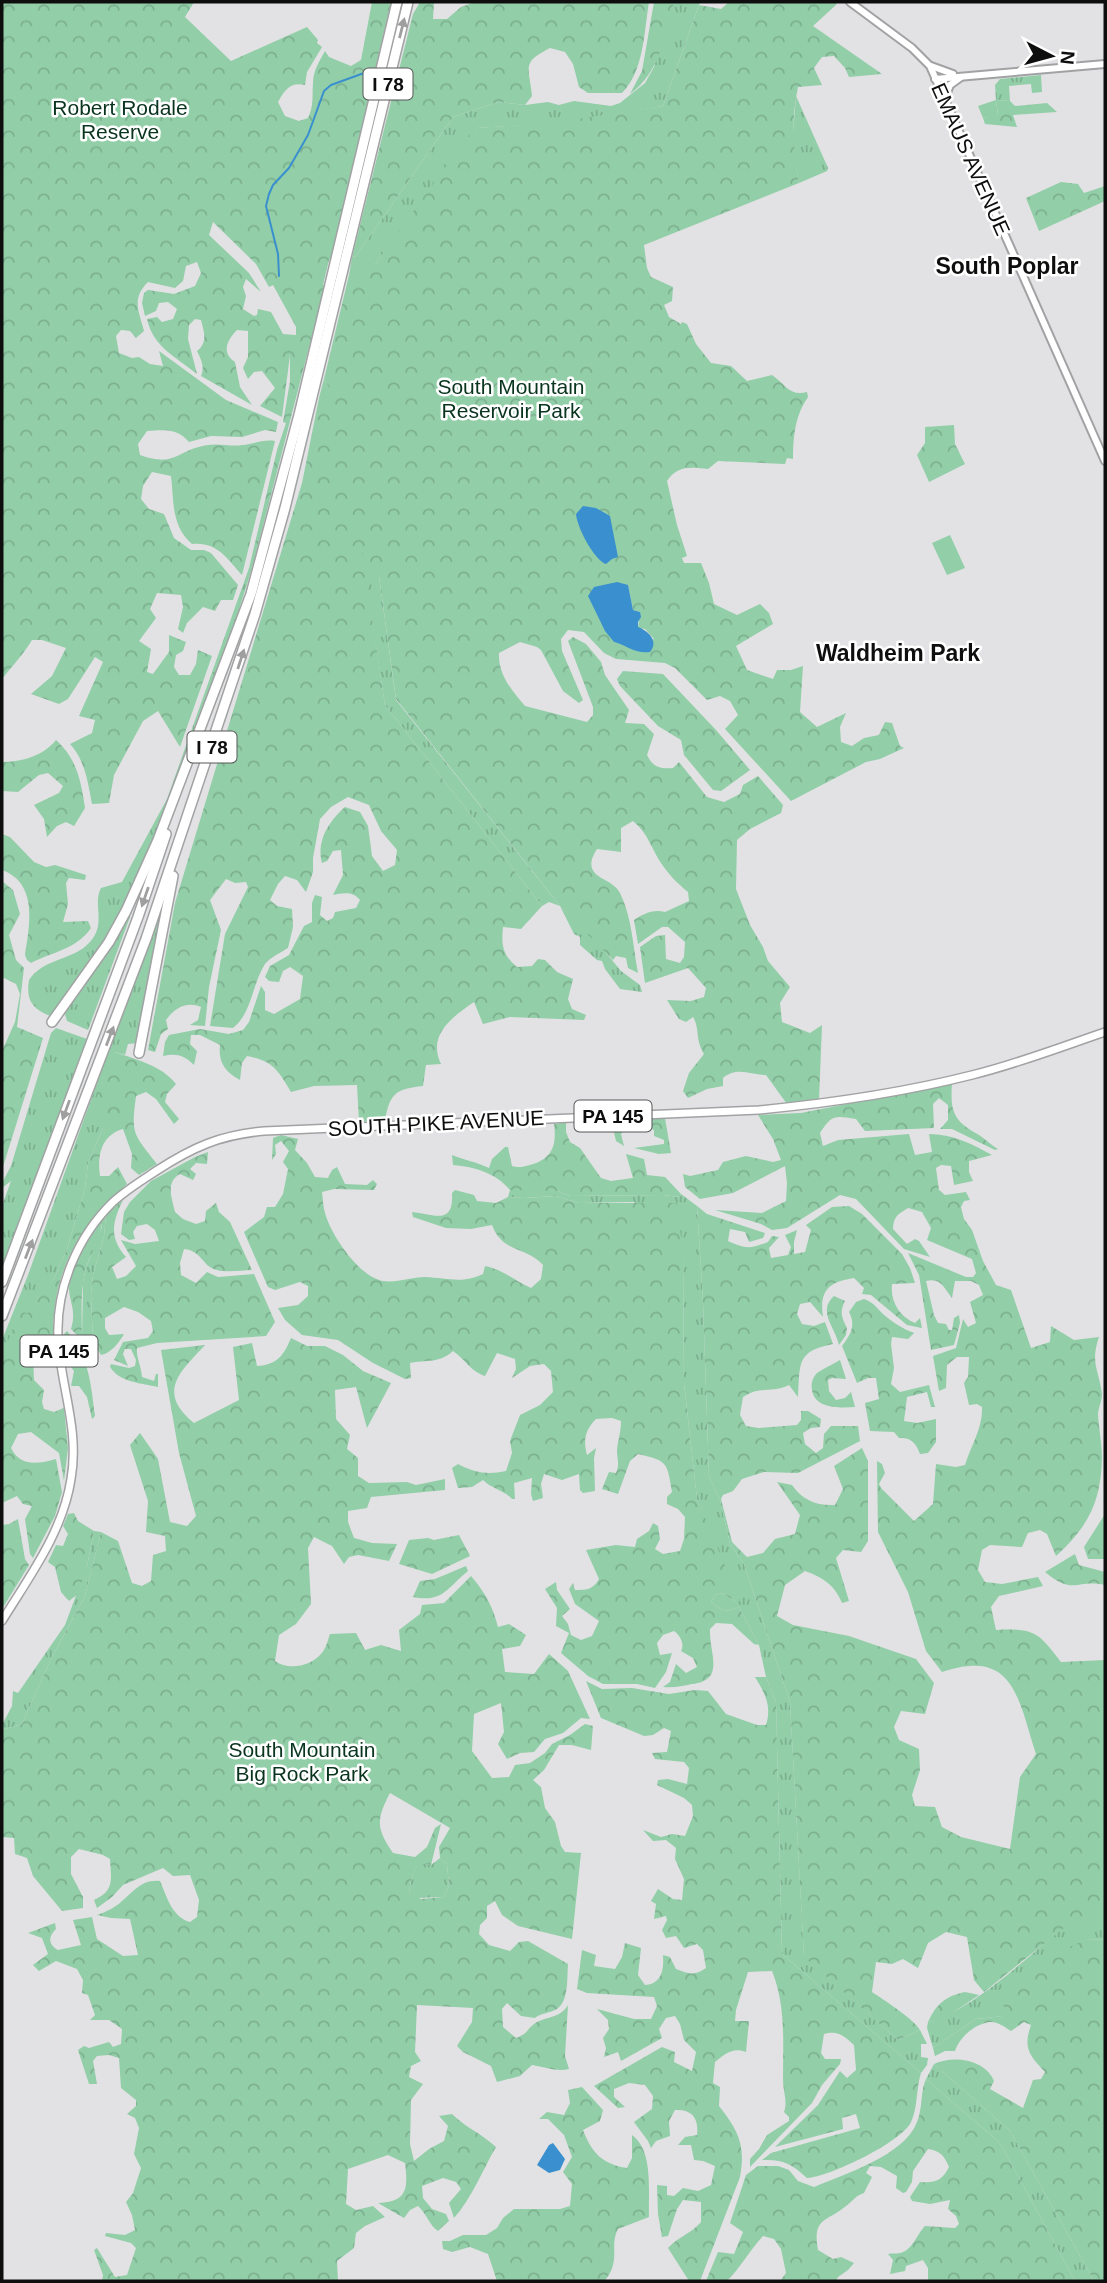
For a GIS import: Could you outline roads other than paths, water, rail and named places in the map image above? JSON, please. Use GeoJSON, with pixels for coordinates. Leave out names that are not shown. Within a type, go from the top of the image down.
{"type":"FeatureCollection","features":[{"type":"Feature","properties":{"kind":"highway","name":"I 78"},"geometry":{"type":"LineString","coordinates":[[2,1282],[138,917],[251,594],[275,509],[397,2]]}},
{"type":"Feature","properties":{"kind":"highway","name":"I 78"},"geometry":{"type":"LineString","coordinates":[[2,1314],[146,939],[231,691],[285,508],[408,2]]}},
{"type":"Feature","properties":{"kind":"highway"},"geometry":{"type":"LineString","coordinates":[[52,1022],[109,942],[126,911],[158,840],[223,670]]}},
{"type":"Feature","properties":{"kind":"highway"},"geometry":{"type":"LineString","coordinates":[[139,1053],[177,863],[231,691]]}},
{"type":"Feature","properties":{"kind":"main road","name":"EMAUS AVENUE"},"geometry":{"type":"LineString","coordinates":[[850,2],[912,48],[930,66],[1105,461]]}},
{"type":"Feature","properties":{"kind":"main road"},"geometry":{"type":"LineString","coordinates":[[935,79],[1105,64]]}},
{"type":"Feature","properties":{"kind":"main road"},"geometry":{"type":"LineString","coordinates":[[930,66],[962,76]]}},
{"type":"Feature","properties":{"kind":"main road"},"geometry":{"type":"LineString","coordinates":[[944,99],[950,85],[962,76]]}},
{"type":"Feature","properties":{"kind":"main road","name":"SOUTH PIKE AVENUE"},"geometry":{"type":"LineString","coordinates":[[2,1621],[56,1530],[69,1491],[74,1438],[61,1367],[58,1331],[63,1293],[74,1258],[96,1222],[120,1195],[190,1150],[220,1138],[279,1130],[777,1108],[861,1098],[948,1081],[1027,1059],[1105,1032]]}},
{"type":"Feature","properties":{"kind":"water"},"geometry":{"type":"Polygon","coordinates":[[[583,506],[596,508],[610,516],[618,557],[606,564],[591,550],[579,527],[576,514],[583,506]]]}},
{"type":"Feature","properties":{"kind":"water"},"geometry":{"type":"Polygon","coordinates":[[[617,582],[628,585],[633,610],[640,612],[638,627],[646,631],[653,641],[650,652],[635,651],[614,642],[605,631],[588,596],[594,587],[617,582]]]}},
{"type":"Feature","properties":{"kind":"water"},"geometry":{"type":"Polygon","coordinates":[[[553,2143],[565,2159],[560,2170],[549,2173],[537,2165],[553,2143]]]}},
{"type":"Feature","properties":{"kind":"waterway"},"geometry":{"type":"LineString","coordinates":[[279,276],[278,254],[266,206],[273,185],[289,168],[308,135],[324,91],[331,85],[375,69]]}},
{"type":"Feature","properties":{"kind":"district","name":"South Poplar"},"geometry":{"type":"Point","coordinates":[1007,266]}},
{"type":"Feature","properties":{"kind":"district","name":"Waldheim Park"},"geometry":{"type":"Point","coordinates":[898,653]}},
{"type":"Feature","properties":{"kind":"park label","name":"Robert Rodale Reserve"},"geometry":{"type":"Point","coordinates":[120,119]}},
{"type":"Feature","properties":{"kind":"park label","name":"South Mountain Reservoir Park"},"geometry":{"type":"Point","coordinates":[511,398]}},
{"type":"Feature","properties":{"kind":"park label","name":"South Mountain Big Rock Park"},"geometry":{"type":"Point","coordinates":[302,1761]}}]}
